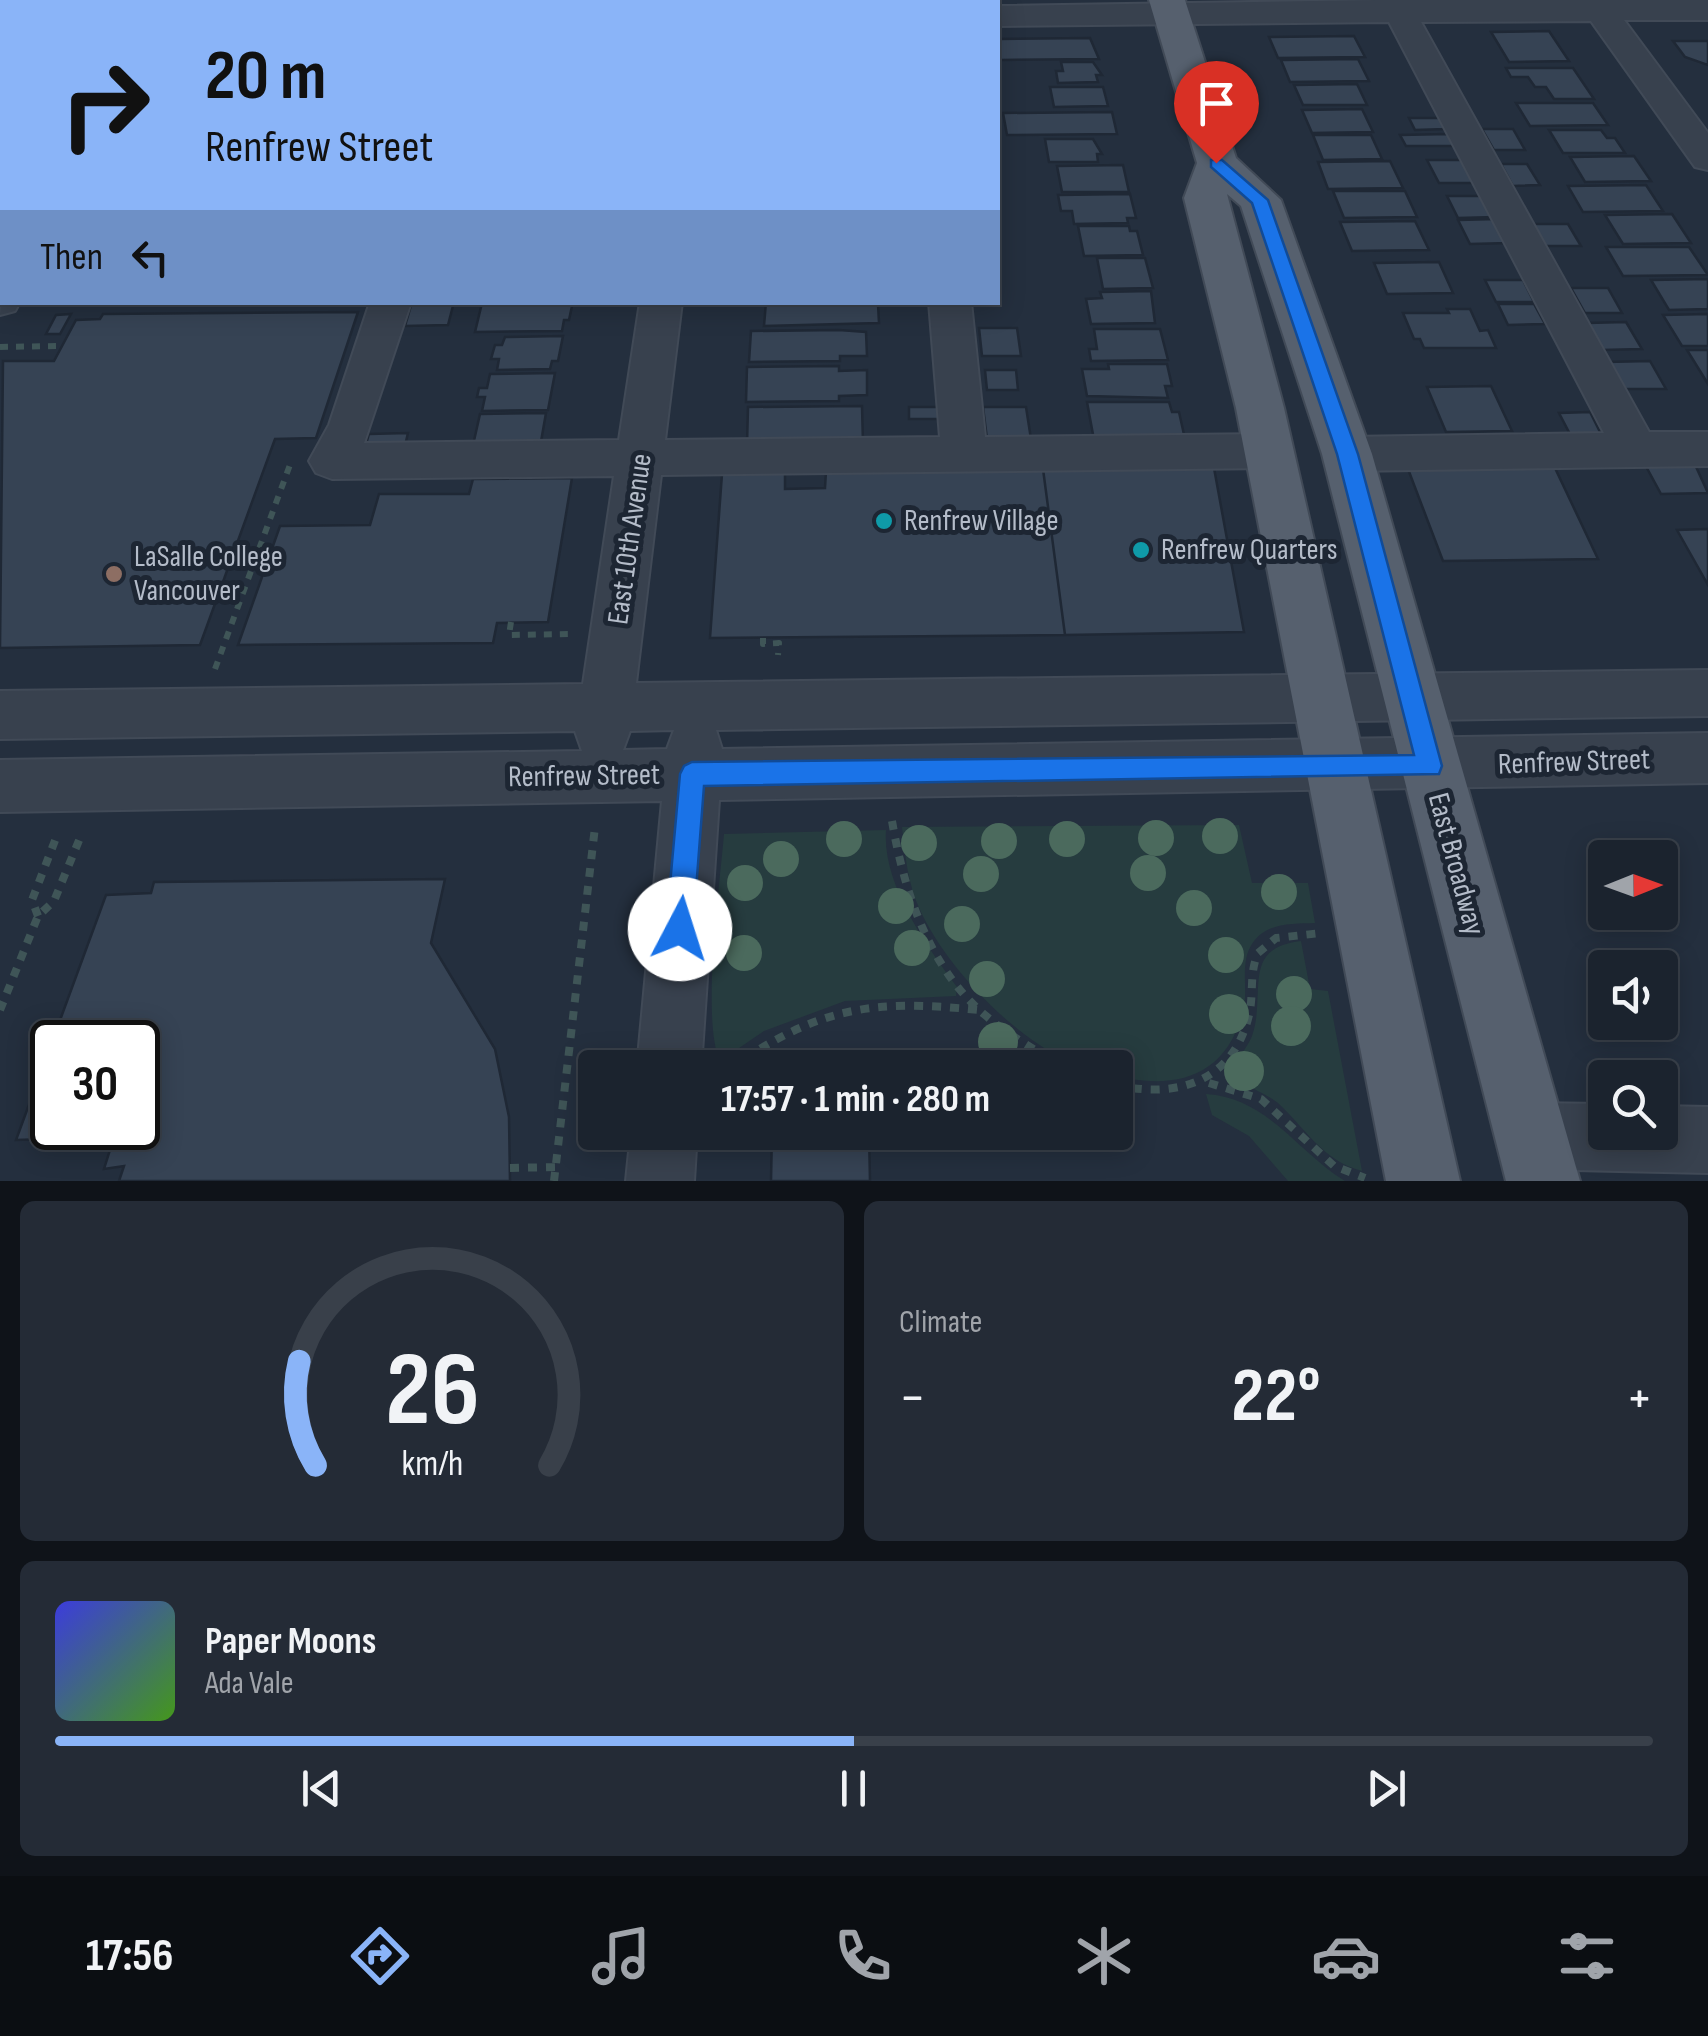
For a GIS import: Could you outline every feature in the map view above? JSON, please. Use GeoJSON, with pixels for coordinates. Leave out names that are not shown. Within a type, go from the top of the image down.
{"type":"FeatureCollection","features":[{"type":"Feature","properties":{"kind":"main road"},"geometry":{"type":"LineString","coordinates":[[1169,7],[1216,163],[1205,198],[1270,451],[1336,767],[1398,1180]]}},
{"type":"Feature","properties":{"kind":"main road","name":"East Broadway"},"geometry":{"type":"LineString","coordinates":[[1216,163],[1260,200],[1347,454],[1536,1159]]}},
{"type":"Feature","properties":{"kind":"street"},"geometry":{"type":"LineString","coordinates":[[1396,5],[1636,450]]}},
{"type":"Feature","properties":{"kind":"street"},"geometry":{"type":"LineString","coordinates":[[1000,16],[1169,7],[1396,5],[1596,5],[1708,10]]}},
{"type":"Feature","properties":{"kind":"street"},"geometry":{"type":"LineString","coordinates":[[1596,5],[1708,159]]}},
{"type":"Feature","properties":{"kind":"street"},"geometry":{"type":"LineString","coordinates":[[390,305],[351,425],[332,461],[1270,451]]}},
{"type":"Feature","properties":{"kind":"street","name":"East 10th Avenue"},"geometry":{"type":"LineString","coordinates":[[596,801],[662,305]]}},
{"type":"Feature","properties":{"kind":"street"},"geometry":{"type":"LineString","coordinates":[[950,305],[964,456]]}},
{"type":"Feature","properties":{"kind":"street"},"geometry":{"type":"LineString","coordinates":[[1347,454],[1708,448]]}},
{"type":"Feature","properties":{"kind":"street"},"geometry":{"type":"LineString","coordinates":[[0,716],[1708,693]]}},
{"type":"Feature","properties":{"kind":"street"},"geometry":{"type":"LineString","coordinates":[[670,1050],[699,704]]}},
{"type":"Feature","properties":{"kind":"street","name":"Renfrew Street"},"geometry":{"type":"LineString","coordinates":[[0,786],[596,801],[692,774],[1430,766],[1708,758]]}},
{"type":"Feature","properties":{"kind":"street"},"geometry":{"type":"LineString","coordinates":[[1536,1159],[1708,1140]]}},
{"type":"Feature","properties":{"kind":"street"},"geometry":{"type":"LineString","coordinates":[[660,1181],[663,1150]]}},
{"type":"Feature","properties":{"kind":"path"},"geometry":{"type":"LineString","coordinates":[[0,346],[60,346]]}},
{"type":"Feature","properties":{"kind":"path"},"geometry":{"type":"LineString","coordinates":[[214,670],[288,462],[332,461]]}},
{"type":"Feature","properties":{"kind":"path"},"geometry":{"type":"LineString","coordinates":[[512,622],[509,634],[570,634]]}},
{"type":"Feature","properties":{"kind":"path"},"geometry":{"type":"LineString","coordinates":[[763,638],[763,644],[779,643],[778,656]]}},
{"type":"Feature","properties":{"kind":"path"},"geometry":{"type":"LineString","coordinates":[[554,1181],[596,801]]}},
{"type":"Feature","properties":{"kind":"path"},"geometry":{"type":"LineString","coordinates":[[892,821],[898,865],[915,910],[980,1010],[1037,1050]]}},
{"type":"Feature","properties":{"kind":"path"},"geometry":{"type":"LineString","coordinates":[[38,916],[32,900],[56,838]]}},
{"type":"Feature","properties":{"kind":"path"},"geometry":{"type":"LineString","coordinates":[[0,1010],[38,916],[54,901],[80,838]]}},
{"type":"Feature","properties":{"kind":"path"},"geometry":{"type":"LineString","coordinates":[[1207,1083],[1237,1050],[1250,1013],[1253,967],[1260,948],[1278,936],[1326,932]]}},
{"type":"Feature","properties":{"kind":"path"},"geometry":{"type":"LineString","coordinates":[[758,1050],[796,1026],[866,1006],[925,1004],[980,1010]]}},
{"type":"Feature","properties":{"kind":"path"},"geometry":{"type":"LineString","coordinates":[[1133,1090],[1176,1089],[1207,1083],[1260,1098],[1336,1168],[1398,1180]]}},
{"type":"Feature","properties":{"kind":"path"},"geometry":{"type":"LineString","coordinates":[[510,1168],[556,1167]]}},
{"type":"Feature","properties":{"kind":"green space"},"geometry":{"type":"Polygon","coordinates":[[[1239,825],[1252,883],[1308,883],[1315,923],[1280,926],[1265,932],[1252,944],[1246,960],[1243,1012],[1224,1052],[1210,1065],[1177,1079],[1133,1079],[1133,1050],[1049,1050],[988,1003],[948,957],[920,910],[910,880],[902,827],[1239,825]]]}},
{"type":"Feature","properties":{"kind":"green space"},"geometry":{"type":"Polygon","coordinates":[[[886,830],[891,871],[899,892],[920,933],[957,987],[956,996],[845,1001],[764,1031],[736,1050],[717,1050],[712,985],[724,834],[886,830]]]}},
{"type":"Feature","properties":{"kind":"green space"},"geometry":{"type":"Polygon","coordinates":[[[1301,941],[1310,989],[1328,991],[1362,1171],[1336,1160],[1278,1103],[1242,1082],[1234,1072],[1252,1036],[1263,963],[1282,945],[1301,941]]]}},
{"type":"Feature","properties":{"kind":"green space"},"geometry":{"type":"Polygon","coordinates":[[[1206,1094],[1228,1098],[1264,1115],[1345,1181],[1288,1181],[1249,1136],[1212,1115],[1206,1094]]]}},
{"type":"Feature","properties":{"kind":"building"},"geometry":{"type":"Polygon","coordinates":[[[1549,31],[1569,61],[1509,62],[1491,32],[1549,31]]]}},
{"type":"Feature","properties":{"kind":"building"},"geometry":{"type":"Polygon","coordinates":[[[1354,36],[1365,57],[1278,58],[1269,37],[1354,36]]]}},
{"type":"Feature","properties":{"kind":"building"},"geometry":{"type":"Polygon","coordinates":[[[1090,38],[1099,59],[1000,60],[1000,39],[1090,38]]]}},
{"type":"Feature","properties":{"kind":"building"},"geometry":{"type":"Polygon","coordinates":[[[1673,41],[1708,41],[1708,65],[1685,57],[1673,41]]]}},
{"type":"Feature","properties":{"kind":"building"},"geometry":{"type":"Polygon","coordinates":[[[1358,59],[1369,81],[1290,82],[1281,60],[1358,59]]]}},
{"type":"Feature","properties":{"kind":"building"},"geometry":{"type":"Polygon","coordinates":[[[1061,62],[1093,62],[1102,75],[1096,75],[1098,82],[1058,83],[1056,71],[1063,71],[1061,62]]]}},
{"type":"Feature","properties":{"kind":"building"},"geometry":{"type":"Polygon","coordinates":[[[1506,68],[1573,68],[1594,99],[1554,99],[1546,87],[1535,87],[1528,77],[1511,77],[1506,68]]]}},
{"type":"Feature","properties":{"kind":"building"},"geometry":{"type":"Polygon","coordinates":[[[1357,84],[1367,105],[1303,105],[1294,85],[1357,84]]]}},
{"type":"Feature","properties":{"kind":"building"},"geometry":{"type":"Polygon","coordinates":[[[1050,87],[1103,87],[1108,106],[1054,107],[1050,87]]]}},
{"type":"Feature","properties":{"kind":"building"},"geometry":{"type":"Polygon","coordinates":[[[1516,103],[1593,103],[1608,125],[1530,126],[1516,103]]]}},
{"type":"Feature","properties":{"kind":"building"},"geometry":{"type":"Polygon","coordinates":[[[1362,109],[1373,132],[1312,133],[1302,110],[1362,109]]]}},
{"type":"Feature","properties":{"kind":"building"},"geometry":{"type":"Polygon","coordinates":[[[1112,112],[1117,134],[1007,135],[1003,113],[1112,112]]]}},
{"type":"Feature","properties":{"kind":"building"},"geometry":{"type":"Polygon","coordinates":[[[1409,118],[1440,118],[1446,129],[1415,130],[1409,118]]]}},
{"type":"Feature","properties":{"kind":"building"},"geometry":{"type":"Polygon","coordinates":[[[1482,129],[1513,129],[1525,150],[1494,150],[1482,129]]]}},
{"type":"Feature","properties":{"kind":"building"},"geometry":{"type":"Polygon","coordinates":[[[1549,130],[1601,130],[1607,138],[1615,138],[1625,153],[1563,153],[1549,130]]]}},
{"type":"Feature","properties":{"kind":"building"},"geometry":{"type":"Polygon","coordinates":[[[1448,134],[1454,146],[1406,146],[1400,135],[1448,134]]]}},
{"type":"Feature","properties":{"kind":"building"},"geometry":{"type":"Polygon","coordinates":[[[1313,135],[1371,135],[1382,159],[1323,160],[1313,135]]]}},
{"type":"Feature","properties":{"kind":"building"},"geometry":{"type":"Polygon","coordinates":[[[1045,139],[1093,139],[1102,154],[1097,154],[1098,162],[1049,162],[1045,139]]]}},
{"type":"Feature","properties":{"kind":"building"},"geometry":{"type":"Polygon","coordinates":[[[1634,156],[1651,181],[1585,182],[1570,157],[1634,156]]]}},
{"type":"Feature","properties":{"kind":"building"},"geometry":{"type":"Polygon","coordinates":[[[1427,160],[1466,160],[1478,183],[1439,183],[1427,160]]]}},
{"type":"Feature","properties":{"kind":"building"},"geometry":{"type":"Polygon","coordinates":[[[1390,161],[1403,188],[1328,189],[1318,162],[1390,161]]]}},
{"type":"Feature","properties":{"kind":"building"},"geometry":{"type":"Polygon","coordinates":[[[1501,164],[1527,164],[1540,185],[1513,186],[1501,164]]]}},
{"type":"Feature","properties":{"kind":"building"},"geometry":{"type":"Polygon","coordinates":[[[1123,165],[1129,192],[1062,192],[1057,166],[1123,165]]]}},
{"type":"Feature","properties":{"kind":"building"},"geometry":{"type":"Polygon","coordinates":[[[1646,185],[1663,211],[1583,212],[1568,186],[1646,185]]]}},
{"type":"Feature","properties":{"kind":"building"},"geometry":{"type":"Polygon","coordinates":[[[1333,191],[1405,191],[1417,217],[1344,218],[1333,191]]]}},
{"type":"Feature","properties":{"kind":"building"},"geometry":{"type":"Polygon","coordinates":[[[1130,194],[1136,218],[1127,218],[1128,223],[1074,224],[1072,211],[1061,211],[1058,195],[1130,194]]]}},
{"type":"Feature","properties":{"kind":"building"},"geometry":{"type":"Polygon","coordinates":[[[1447,196],[1484,196],[1496,217],[1458,218],[1447,196]]]}},
{"type":"Feature","properties":{"kind":"building"},"geometry":{"type":"Polygon","coordinates":[[[1672,214],[1691,243],[1623,244],[1605,215],[1672,214]]]}},
{"type":"Feature","properties":{"kind":"building"},"geometry":{"type":"Polygon","coordinates":[[[1497,219],[1509,243],[1470,244],[1458,220],[1497,219]]]}},
{"type":"Feature","properties":{"kind":"building"},"geometry":{"type":"Polygon","coordinates":[[[1415,221],[1429,250],[1352,251],[1340,222],[1415,221]]]}},
{"type":"Feature","properties":{"kind":"building"},"geometry":{"type":"Polygon","coordinates":[[[1531,224],[1568,224],[1581,246],[1544,246],[1531,224]]]}},
{"type":"Feature","properties":{"kind":"building"},"geometry":{"type":"Polygon","coordinates":[[[1078,226],[1129,226],[1130,231],[1137,231],[1143,255],[1084,256],[1078,226]]]}},
{"type":"Feature","properties":{"kind":"building"},"geometry":{"type":"Polygon","coordinates":[[[1606,247],[1689,247],[1708,275],[1623,276],[1606,247]]]}},
{"type":"Feature","properties":{"kind":"building"},"geometry":{"type":"Polygon","coordinates":[[[1097,258],[1145,258],[1153,288],[1103,289],[1097,258]]]}},
{"type":"Feature","properties":{"kind":"building"},"geometry":{"type":"Polygon","coordinates":[[[1439,262],[1453,293],[1387,294],[1374,263],[1439,262]]]}},
{"type":"Feature","properties":{"kind":"building"},"geometry":{"type":"Polygon","coordinates":[[[1708,279],[1708,309],[1669,310],[1651,280],[1708,279]]]}},
{"type":"Feature","properties":{"kind":"building"},"geometry":{"type":"Polygon","coordinates":[[[1485,280],[1523,280],[1534,302],[1496,302],[1485,280]]]}},
{"type":"Feature","properties":{"kind":"building"},"geometry":{"type":"Polygon","coordinates":[[[1571,288],[1608,288],[1622,313],[1585,313],[1571,288]]]}},
{"type":"Feature","properties":{"kind":"building"},"geometry":{"type":"Polygon","coordinates":[[[1151,291],[1155,323],[1091,324],[1086,299],[1102,298],[1100,292],[1151,291]]]}},
{"type":"Feature","properties":{"kind":"building"},"geometry":{"type":"Polygon","coordinates":[[[1498,304],[1534,304],[1545,324],[1508,325],[1498,304]]]}},
{"type":"Feature","properties":{"kind":"building"},"geometry":{"type":"Polygon","coordinates":[[[411,305],[453,305],[448,325],[405,326],[411,305]]]}},
{"type":"Feature","properties":{"kind":"building"},"geometry":{"type":"Polygon","coordinates":[[[482,305],[572,306],[562,331],[475,332],[482,305]]]}},
{"type":"Feature","properties":{"kind":"building"},"geometry":{"type":"Polygon","coordinates":[[[766,305],[878,305],[879,323],[764,326],[766,305]]]}},
{"type":"Feature","properties":{"kind":"building"},"geometry":{"type":"Polygon","coordinates":[[[1447,309],[1470,309],[1480,331],[1488,330],[1496,348],[1424,348],[1420,339],[1414,339],[1403,313],[1449,313],[1447,309]]]}},
{"type":"Feature","properties":{"kind":"building","name":"LaSalle College Vancouver"},"geometry":{"type":"Polygon","coordinates":[[[358,312],[316,438],[275,439],[200,645],[0,648],[3,361],[54,361],[76,320],[100,319],[103,314],[358,312]]]}},
{"type":"Feature","properties":{"kind":"building"},"geometry":{"type":"Polygon","coordinates":[[[71,314],[60,334],[46,334],[56,315],[71,314]]]}},
{"type":"Feature","properties":{"kind":"building"},"geometry":{"type":"Polygon","coordinates":[[[1708,314],[1708,346],[1682,346],[1663,315],[1708,314]]]}},
{"type":"Feature","properties":{"kind":"building"},"geometry":{"type":"Polygon","coordinates":[[[1626,322],[1642,349],[1602,350],[1587,323],[1626,322]]]}},
{"type":"Feature","properties":{"kind":"building"},"geometry":{"type":"Polygon","coordinates":[[[979,328],[1017,328],[1021,356],[982,356],[979,328]]]}},
{"type":"Feature","properties":{"kind":"building"},"geometry":{"type":"Polygon","coordinates":[[[1094,329],[1160,329],[1168,360],[1091,361],[1089,349],[1097,349],[1094,329]]]}},
{"type":"Feature","properties":{"kind":"building"},"geometry":{"type":"Polygon","coordinates":[[[751,331],[866,332],[867,356],[840,356],[840,361],[749,362],[751,331]]]}},
{"type":"Feature","properties":{"kind":"building"},"geometry":{"type":"Polygon","coordinates":[[[563,336],[558,361],[552,361],[550,369],[497,370],[499,359],[491,359],[495,345],[502,345],[505,337],[563,336]]]}},
{"type":"Feature","properties":{"kind":"building"},"geometry":{"type":"Polygon","coordinates":[[[1687,350],[1708,350],[1708,384],[1687,350]]]}},
{"type":"Feature","properties":{"kind":"building"},"geometry":{"type":"Polygon","coordinates":[[[1650,361],[1666,389],[1621,389],[1606,362],[1650,361]]]}},
{"type":"Feature","properties":{"kind":"building"},"geometry":{"type":"Polygon","coordinates":[[[1108,364],[1167,364],[1172,386],[1165,386],[1168,398],[1087,396],[1082,369],[1109,369],[1108,364]]]}},
{"type":"Feature","properties":{"kind":"building"},"geometry":{"type":"Polygon","coordinates":[[[839,366],[839,371],[867,370],[867,395],[839,396],[839,401],[746,402],[747,367],[839,366]]]}},
{"type":"Feature","properties":{"kind":"building"},"geometry":{"type":"Polygon","coordinates":[[[985,370],[1016,370],[1018,390],[987,390],[985,370]]]}},
{"type":"Feature","properties":{"kind":"building"},"geometry":{"type":"Polygon","coordinates":[[[555,373],[548,410],[482,411],[485,397],[477,397],[479,388],[487,388],[490,374],[555,373]]]}},
{"type":"Feature","properties":{"kind":"building"},"geometry":{"type":"Polygon","coordinates":[[[1491,386],[1512,431],[1446,432],[1427,387],[1491,386]]]}},
{"type":"Feature","properties":{"kind":"building"},"geometry":{"type":"Polygon","coordinates":[[[1087,402],[1169,402],[1172,412],[1179,412],[1185,439],[1094,440],[1087,402]]]}},
{"type":"Feature","properties":{"kind":"building"},"geometry":{"type":"Polygon","coordinates":[[[862,406],[863,444],[747,445],[748,407],[862,406]]]}},
{"type":"Feature","properties":{"kind":"building"},"geometry":{"type":"Polygon","coordinates":[[[909,407],[940,407],[941,419],[909,419],[909,407]]]}},
{"type":"Feature","properties":{"kind":"building"},"geometry":{"type":"Polygon","coordinates":[[[983,407],[1026,407],[1031,439],[987,439],[983,407]]]}},
{"type":"Feature","properties":{"kind":"building"},"geometry":{"type":"Polygon","coordinates":[[[1590,412],[1603,438],[1572,438],[1559,413],[1590,412]]]}},
{"type":"Feature","properties":{"kind":"building"},"geometry":{"type":"Polygon","coordinates":[[[546,413],[539,453],[471,454],[480,414],[546,413]]]}},
{"type":"Feature","properties":{"kind":"building"},"geometry":{"type":"Polygon","coordinates":[[[408,433],[403,454],[363,454],[369,434],[408,433]]]}},
{"type":"Feature","properties":{"kind":"building"},"geometry":{"type":"Polygon","coordinates":[[[1692,458],[1708,493],[1661,494],[1642,459],[1692,458]]]}},
{"type":"Feature","properties":{"kind":"building","name":"Renfrew Quarters"},"geometry":{"type":"Polygon","coordinates":[[[1214,468],[1244,632],[1065,635],[1043,469],[1214,468]]]}},
{"type":"Feature","properties":{"kind":"building"},"geometry":{"type":"Polygon","coordinates":[[[1555,468],[1598,559],[1443,561],[1408,469],[1555,468]]]}},
{"type":"Feature","properties":{"kind":"building","name":"Renfrew Village"},"geometry":{"type":"Polygon","coordinates":[[[1043,469],[1065,635],[710,638],[722,474],[785,473],[785,489],[825,488],[826,471],[1043,469]]]}},
{"type":"Feature","properties":{"kind":"building"},"geometry":{"type":"Polygon","coordinates":[[[572,478],[548,622],[497,623],[493,643],[238,645],[280,526],[370,525],[379,494],[469,494],[473,479],[572,478]]]}},
{"type":"Feature","properties":{"kind":"building"},"geometry":{"type":"Polygon","coordinates":[[[1708,529],[1708,585],[1677,530],[1708,529]]]}},
{"type":"Feature","properties":{"kind":"building"},"geometry":{"type":"Polygon","coordinates":[[[445,879],[431,943],[495,1049],[509,1117],[510,1181],[119,1181],[124,1166],[104,1169],[110,1150],[160,1150],[160,1020],[60,1020],[106,895],[151,893],[154,882],[445,879]]]}},
{"type":"Feature","properties":{"kind":"building"},"geometry":{"type":"Polygon","coordinates":[[[30,1102],[30,1140],[16,1140],[30,1102]]]}},
{"type":"Feature","properties":{"kind":"building"},"geometry":{"type":"Polygon","coordinates":[[[772,1150],[869,1150],[870,1181],[771,1181],[772,1150]]]}},
{"type":"Feature","properties":{"kind":"place","name":"Renfrew Village"},"geometry":{"type":"Point","coordinates":[884,521]}},
{"type":"Feature","properties":{"kind":"place","name":"Renfrew Quarters"},"geometry":{"type":"Point","coordinates":[1141,550]}},
{"type":"Feature","properties":{"kind":"place","name":"LaSalle College Vancouver"},"geometry":{"type":"Point","coordinates":[114,574]}},
{"type":"Feature","properties":{"kind":"route"},"geometry":{"type":"LineString","coordinates":[[680,929],[692,774],[1430,766],[1347,454],[1260,200],[1216,163]]}}]}
